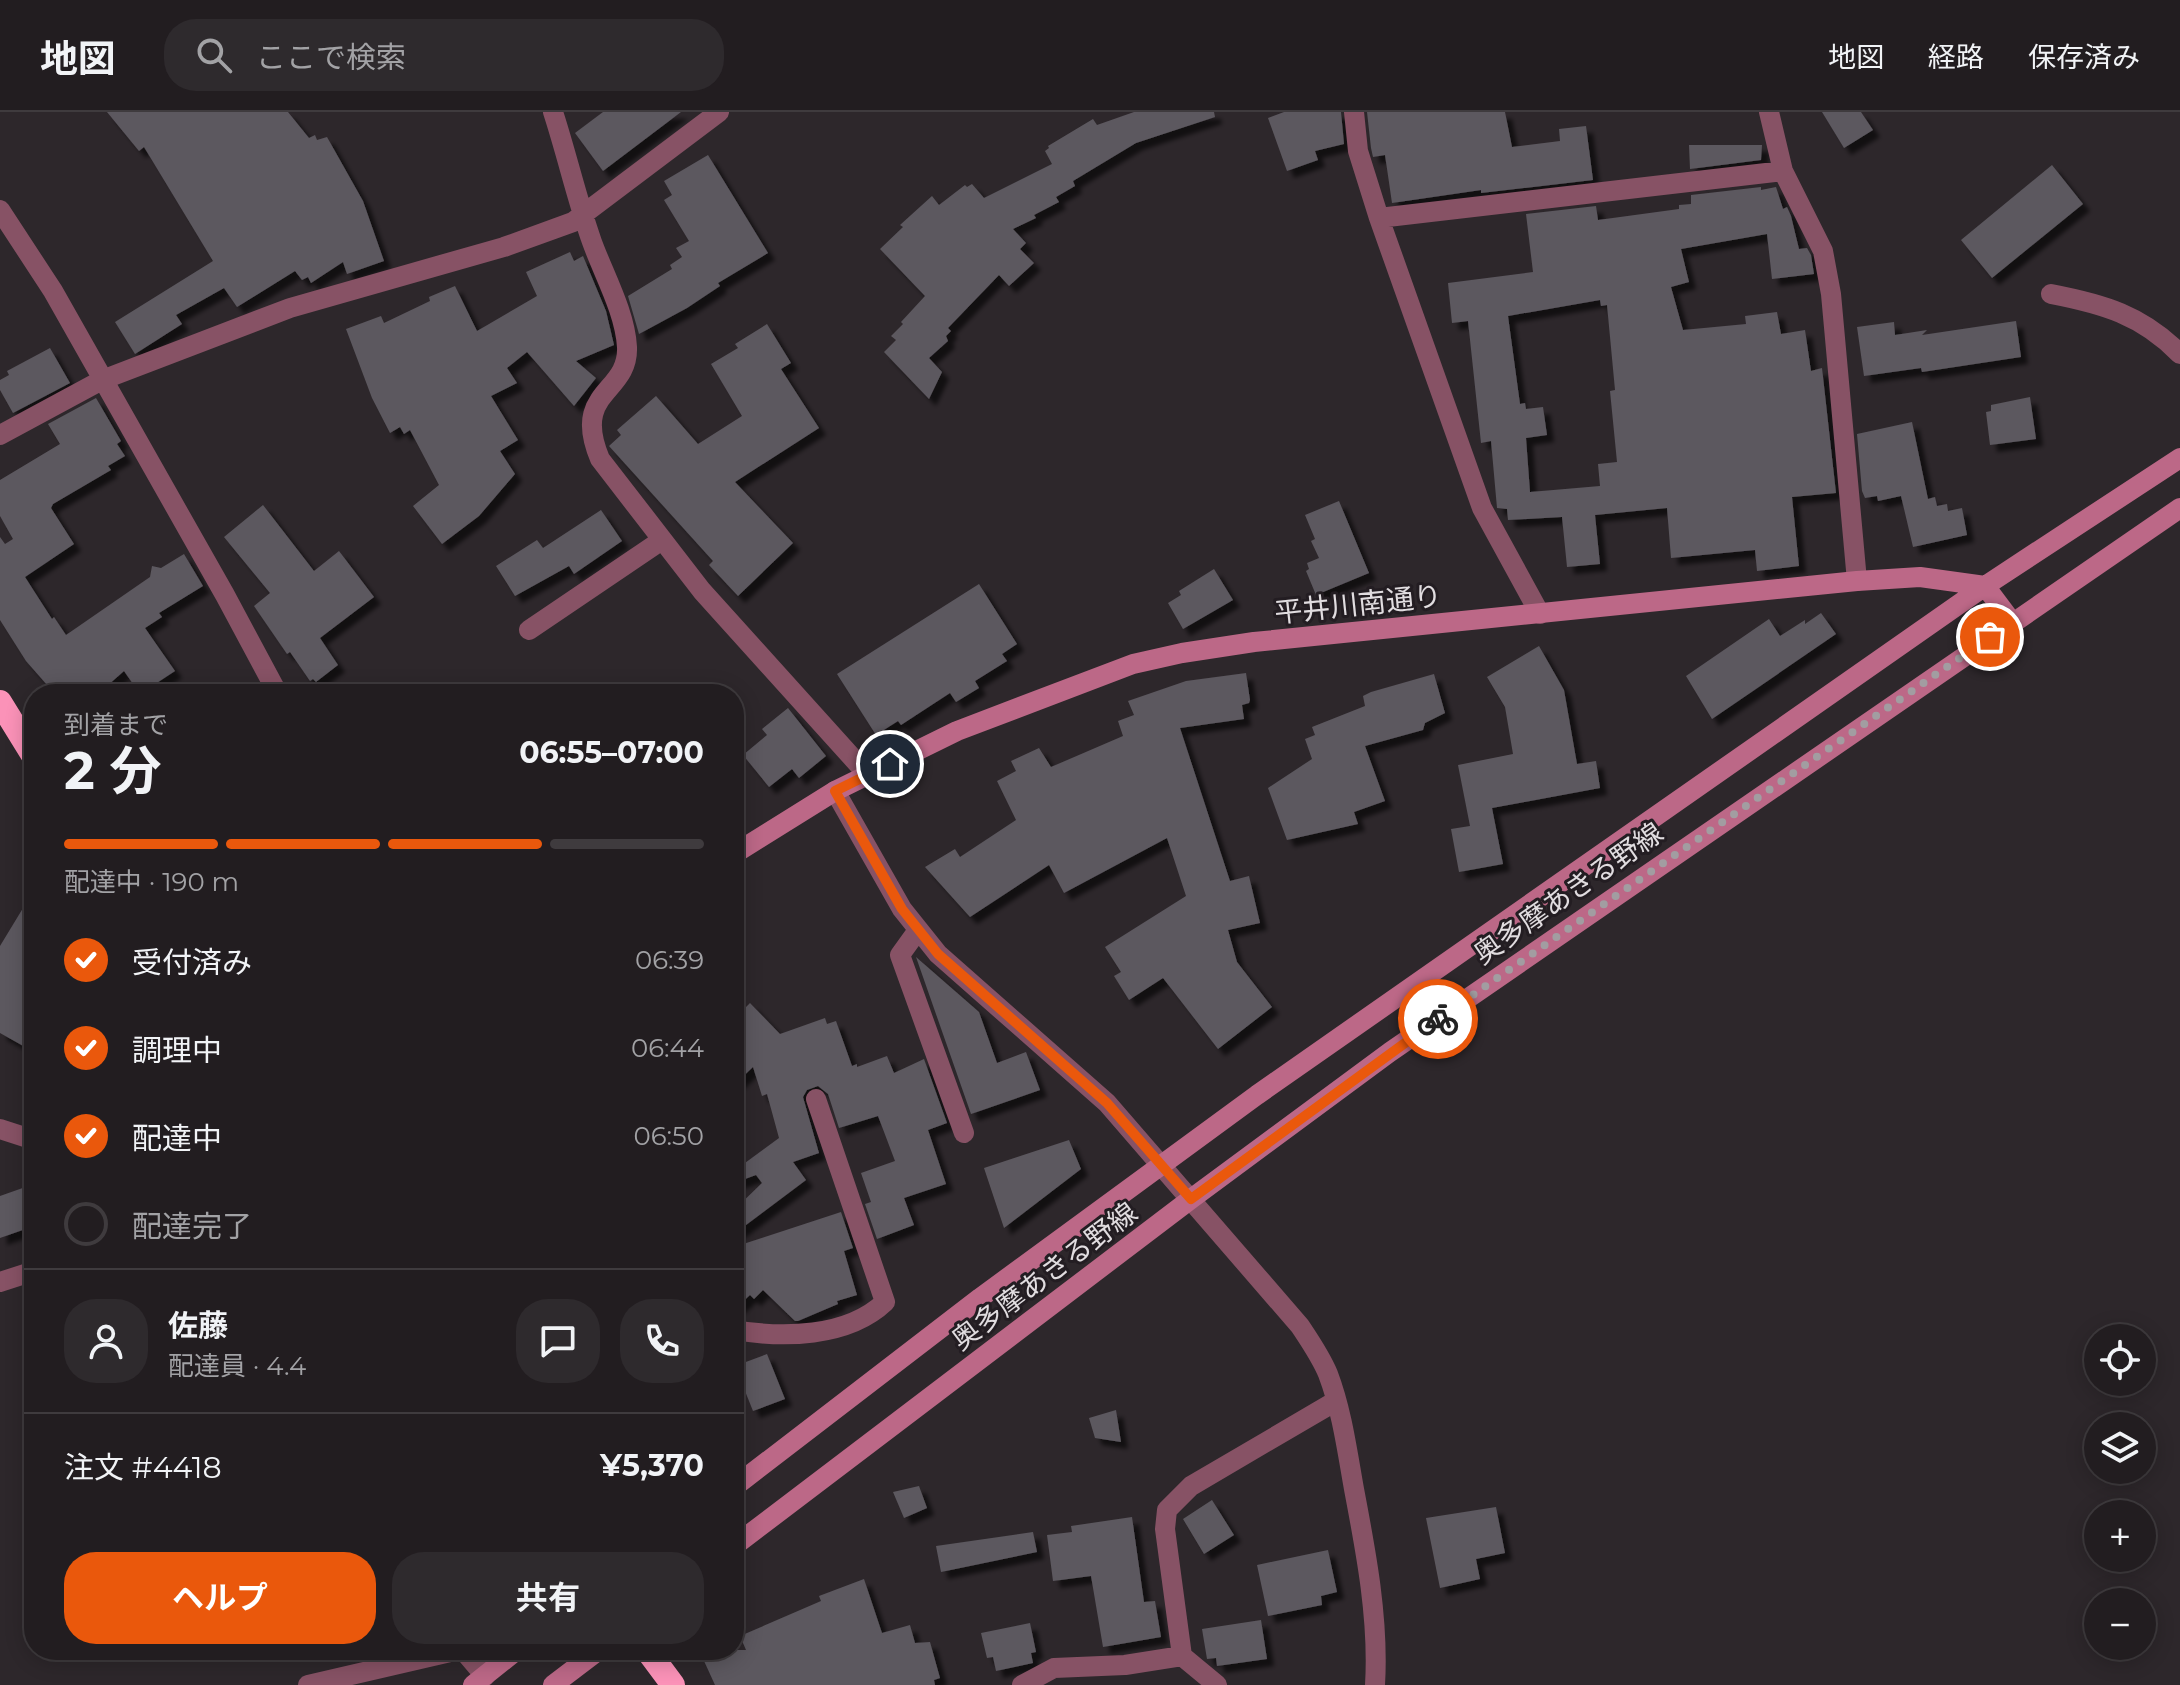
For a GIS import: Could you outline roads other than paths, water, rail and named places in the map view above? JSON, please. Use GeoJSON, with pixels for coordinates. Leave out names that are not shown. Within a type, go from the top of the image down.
{"type":"FeatureCollection","features":[{"type":"Feature","properties":{"kind":"highway"},"geometry":{"type":"LineString","coordinates":[[0,702],[24,741]]}},
{"type":"Feature","properties":{"kind":"highway"},"geometry":{"type":"LineString","coordinates":[[654,1660],[673,1685]]}},
{"type":"Feature","properties":{"kind":"main road","name":"奥多摩あきる野線"},"geometry":{"type":"LineString","coordinates":[[744,1479],[980,1298],[1257,1095],[1985,586],[2180,458]]}},
{"type":"Feature","properties":{"kind":"main road","name":"奥多摩あきる野線"},"geometry":{"type":"LineString","coordinates":[[744,1538],[1402,1043],[2179,509]]}},
{"type":"Feature","properties":{"kind":"main road","name":"平井川南通り"},"geometry":{"type":"LineString","coordinates":[[744,848],[835,791],[957,731],[1133,664],[1254,642],[1857,581],[1920,577],[1985,586]]}},
{"type":"Feature","properties":{"kind":"main road"},"geometry":{"type":"LineString","coordinates":[[1985,586],[2012,622]]}},
{"type":"Feature","properties":{"kind":"main road"},"geometry":{"type":"LineString","coordinates":[[479,1680],[504,1660]]}},
{"type":"Feature","properties":{"kind":"main road"},"geometry":{"type":"LineString","coordinates":[[553,1685],[586,1660]]}},
{"type":"Feature","properties":{"kind":"street"},"geometry":{"type":"LineString","coordinates":[[553,112],[620,317],[627,349],[622,369],[591,415],[591,437],[600,459],[712,603],[868,775]]}},
{"type":"Feature","properties":{"kind":"street"},"geometry":{"type":"LineString","coordinates":[[0,435],[102,380],[290,308],[504,247],[573,222],[719,112]]}},
{"type":"Feature","properties":{"kind":"street"},"geometry":{"type":"LineString","coordinates":[[1354,112],[1358,151],[1379,218],[1482,508],[1540,614]]}},
{"type":"Feature","properties":{"kind":"street"},"geometry":{"type":"LineString","coordinates":[[1769,112],[1783,171],[1823,251],[1826,265],[1857,581]]}},
{"type":"Feature","properties":{"kind":"street"},"geometry":{"type":"LineString","coordinates":[[1379,218],[1783,171]]}},
{"type":"Feature","properties":{"kind":"street"},"geometry":{"type":"LineString","coordinates":[[0,210],[53,291],[273,684]]}},
{"type":"Feature","properties":{"kind":"street"},"geometry":{"type":"LineString","coordinates":[[2051,294],[2103,304],[2159,333],[2180,354]]}},
{"type":"Feature","properties":{"kind":"street"},"geometry":{"type":"LineString","coordinates":[[529,630],[662,540]]}},
{"type":"Feature","properties":{"kind":"street"},"geometry":{"type":"LineString","coordinates":[[835,791],[902,909],[938,954],[1107,1103],[1300,1326],[1327,1372],[1336,1401],[1364,1541],[1377,1657],[1375,1685]]}},
{"type":"Feature","properties":{"kind":"street"},"geometry":{"type":"LineString","coordinates":[[918,930],[900,955],[964,1133]]}},
{"type":"Feature","properties":{"kind":"street"},"geometry":{"type":"LineString","coordinates":[[744,1332],[770,1336],[819,1331],[870,1316],[885,1302],[816,1099]]}},
{"type":"Feature","properties":{"kind":"street"},"geometry":{"type":"LineString","coordinates":[[0,1129],[24,1137]]}},
{"type":"Feature","properties":{"kind":"street"},"geometry":{"type":"LineString","coordinates":[[0,1282],[24,1274]]}},
{"type":"Feature","properties":{"kind":"street"},"geometry":{"type":"LineString","coordinates":[[1217,1685],[1182,1656],[1165,1529],[1167,1510],[1191,1486],[1336,1401]]}},
{"type":"Feature","properties":{"kind":"street"},"geometry":{"type":"LineString","coordinates":[[1022,1685],[1054,1668],[1125,1665],[1182,1656]]}},
{"type":"Feature","properties":{"kind":"street"},"geometry":{"type":"LineString","coordinates":[[308,1685],[417,1660]]}},
{"type":"Feature","properties":{"kind":"street"},"geometry":{"type":"LineString","coordinates":[[467,1660],[479,1680]]}}]}
